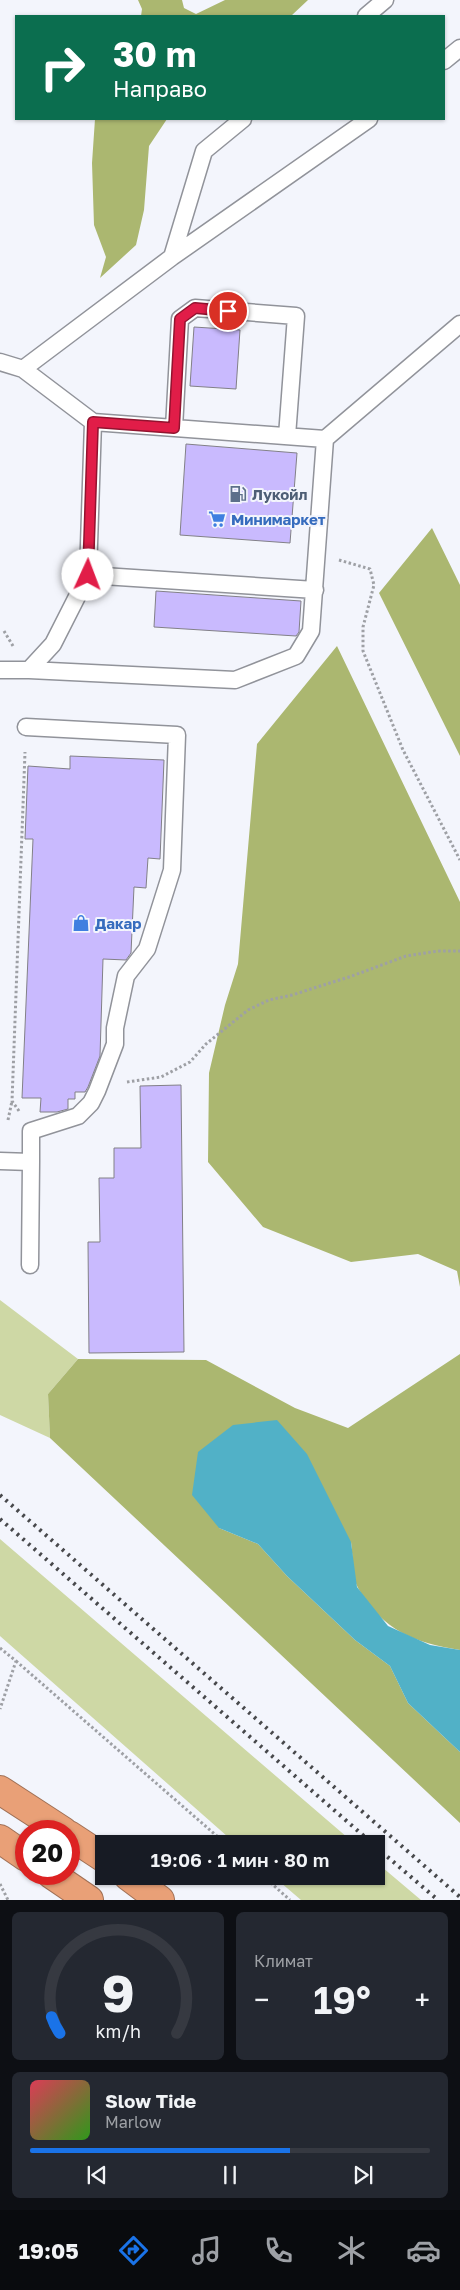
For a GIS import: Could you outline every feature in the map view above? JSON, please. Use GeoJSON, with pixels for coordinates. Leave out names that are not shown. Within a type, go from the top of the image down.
{"type":"FeatureCollection","features":[{"type":"Feature","properties":{"kind":"highway"},"geometry":{"type":"LineString","coordinates":[[0,1790],[45,1820]]}},
{"type":"Feature","properties":{"kind":"highway"},"geometry":{"type":"LineString","coordinates":[[0,1839],[15,1849]]}},
{"type":"Feature","properties":{"kind":"highway"},"geometry":{"type":"LineString","coordinates":[[80,1842],[95,1852]]}},
{"type":"Feature","properties":{"kind":"highway"},"geometry":{"type":"LineString","coordinates":[[67,1885],[85,1897]]}},
{"type":"Feature","properties":{"kind":"highway"},"geometry":{"type":"LineString","coordinates":[[140,1885],[160,1900]]}},
{"type":"Feature","properties":{"kind":"lane"},"geometry":{"type":"LineString","coordinates":[[367,15],[385,0]]}},
{"type":"Feature","properties":{"kind":"lane"},"geometry":{"type":"LineString","coordinates":[[445,60],[460,48]]}},
{"type":"Feature","properties":{"kind":"lane"},"geometry":{"type":"LineString","coordinates":[[172,257],[204,151],[242,120]]}},
{"type":"Feature","properties":{"kind":"lane"},"geometry":{"type":"LineString","coordinates":[[24,369],[172,257],[368,120]]}},
{"type":"Feature","properties":{"kind":"lane"},"geometry":{"type":"LineString","coordinates":[[174,428],[180,319],[195,308],[296,316],[287,436]]}},
{"type":"Feature","properties":{"kind":"lane"},"geometry":{"type":"LineString","coordinates":[[0,362],[24,369],[93,422],[326,438],[460,324]]}},
{"type":"Feature","properties":{"kind":"lane"},"geometry":{"type":"LineString","coordinates":[[29,670],[53,644],[88,575],[93,422]]}},
{"type":"Feature","properties":{"kind":"lane"},"geometry":{"type":"LineString","coordinates":[[0,670],[235,680],[296,656],[311,632],[326,438]]}},
{"type":"Feature","properties":{"kind":"lane"},"geometry":{"type":"LineString","coordinates":[[88,575],[315,590]]}},
{"type":"Feature","properties":{"kind":"lane"},"geometry":{"type":"LineString","coordinates":[[26,728],[177,735],[172,870],[147,949],[126,976],[115,1028],[116,1044],[91,1103],[78,1116],[31,1131],[30,1265]]}},
{"type":"Feature","properties":{"kind":"lane"},"geometry":{"type":"LineString","coordinates":[[0,1161],[31,1162]]}},
{"type":"Feature","properties":{"kind":"path"},"geometry":{"type":"LineString","coordinates":[[317,554],[370,569],[374,585],[363,627],[363,651],[371,676],[403,750],[460,860]]}},
{"type":"Feature","properties":{"kind":"path"},"geometry":{"type":"LineString","coordinates":[[4,631],[29,670]]}},
{"type":"Feature","properties":{"kind":"path"},"geometry":{"type":"LineString","coordinates":[[26,728],[12,1101],[31,1131]]}},
{"type":"Feature","properties":{"kind":"path"},"geometry":{"type":"LineString","coordinates":[[122,1083],[161,1077],[190,1062],[206,1044],[248,1010],[269,1000],[292,995],[352,976],[406,956],[438,951],[460,951]]}},
{"type":"Feature","properties":{"kind":"path"},"geometry":{"type":"LineString","coordinates":[[0,1648],[216,1835]]}},
{"type":"Feature","properties":{"kind":"path"},"geometry":{"type":"LineString","coordinates":[[0,1709],[16,1661]]}},
{"type":"Feature","properties":{"kind":"path"},"geometry":{"type":"LineString","coordinates":[[0,1884],[8,1900]]}},
{"type":"Feature","properties":{"kind":"path"},"geometry":{"type":"LineString","coordinates":[[273,1885],[290,1900]]}},
{"type":"Feature","properties":{"kind":"green space"},"geometry":{"type":"Polygon","coordinates":[[[138,0],[182,0],[184,8],[196,14],[225,0],[308,0],[292,15],[141,15],[142,9],[138,0]]]}},
{"type":"Feature","properties":{"kind":"green space"},"geometry":{"type":"Polygon","coordinates":[[[95,120],[166,120],[149,146],[144,210],[136,245],[100,278],[106,257],[94,225],[92,163],[95,120]]]}},
{"type":"Feature","properties":{"kind":"green space"},"geometry":{"type":"Polygon","coordinates":[[[432,528],[460,585],[460,756],[379,593],[432,528]]]}},
{"type":"Feature","properties":{"kind":"green space"},"geometry":{"type":"Polygon","coordinates":[[[337,646],[460,902],[460,1287],[457,1271],[418,1254],[351,1262],[263,1227],[208,1162],[209,1073],[225,1005],[238,964],[257,744],[337,646]]]}},
{"type":"Feature","properties":{"kind":"green space"},"geometry":{"type":"Polygon","coordinates":[[[0,1300],[78,1359],[48,1394],[50,1438],[0,1415],[0,1300]]]}},
{"type":"Feature","properties":{"kind":"green space"},"geometry":{"type":"Polygon","coordinates":[[[460,1354],[460,1650],[414,1638],[389,1624],[378,1614],[367,1602],[356,1583],[351,1542],[219,1528],[258,1544],[287,1576],[355,1640],[390,1666],[408,1703],[460,1752],[460,1823],[50,1438],[48,1394],[78,1359],[206,1360],[295,1408],[348,1428],[460,1354]]]}},
{"type":"Feature","properties":{"kind":"green space"},"geometry":{"type":"Polygon","coordinates":[[[0,1539],[345,1835],[226,1835],[0,1636],[0,1539]]]}},
{"type":"Feature","properties":{"kind":"green space"},"geometry":{"type":"Polygon","coordinates":[[[385,1870],[421,1900],[301,1900],[284,1885],[385,1885],[385,1870]]]}},
{"type":"Feature","properties":{"kind":"water"},"geometry":{"type":"Polygon","coordinates":[[[277,1420],[307,1454],[351,1542],[357,1587],[388,1626],[430,1645],[460,1650],[460,1752],[408,1703],[390,1666],[355,1640],[287,1576],[258,1544],[219,1528],[192,1495],[198,1452],[233,1425],[277,1420]]]}},
{"type":"Feature","properties":{"kind":"building"},"geometry":{"type":"Polygon","coordinates":[[[194,327],[240,330],[236,389],[190,386],[194,327]]]}},
{"type":"Feature","properties":{"kind":"building","name":"Лукойл"},"geometry":{"type":"Polygon","coordinates":[[[186,444],[297,453],[290,543],[180,535],[186,444]]]}},
{"type":"Feature","properties":{"kind":"building"},"geometry":{"type":"Polygon","coordinates":[[[156,591],[301,601],[299,632],[296,636],[154,627],[156,591]]]}},
{"type":"Feature","properties":{"kind":"building","name":"Дакар"},"geometry":{"type":"Polygon","coordinates":[[[70,756],[164,760],[160,859],[148,858],[146,888],[134,887],[131,953],[126,960],[103,959],[100,1056],[88,1087],[85,1092],[75,1092],[75,1099],[68,1099],[68,1109],[57,1112],[40,1112],[41,1098],[22,1098],[33,839],[25,839],[28,766],[70,769],[70,756]]]}},
{"type":"Feature","properties":{"kind":"building"},"geometry":{"type":"Polygon","coordinates":[[[181,1085],[184,1352],[89,1353],[88,1242],[100,1242],[99,1178],[114,1178],[114,1148],[141,1148],[140,1086],[181,1085]]]}},
{"type":"Feature","properties":{"kind":"railway"},"geometry":{"type":"LineString","coordinates":[[0,1495],[460,1897]]}},
{"type":"Feature","properties":{"kind":"railway"},"geometry":{"type":"LineString","coordinates":[[0,1519],[363,1835]]}},
{"type":"Feature","properties":{"kind":"railway"},"geometry":{"type":"LineString","coordinates":[[385,1855],[438,1900]]}},
{"type":"Feature","properties":{"kind":"place","name":"Лукойл"},"geometry":{"type":"Point","coordinates":[238,494]}},
{"type":"Feature","properties":{"kind":"place","name":"Минимаркет"},"geometry":{"type":"Point","coordinates":[217,519]}},
{"type":"Feature","properties":{"kind":"place","name":"Дакар"},"geometry":{"type":"Point","coordinates":[81,923]}},
{"type":"Feature","properties":{"kind":"route"},"geometry":{"type":"LineString","coordinates":[[88,575],[93,422],[174,428],[180,319],[195,308],[228,311]]}}]}
